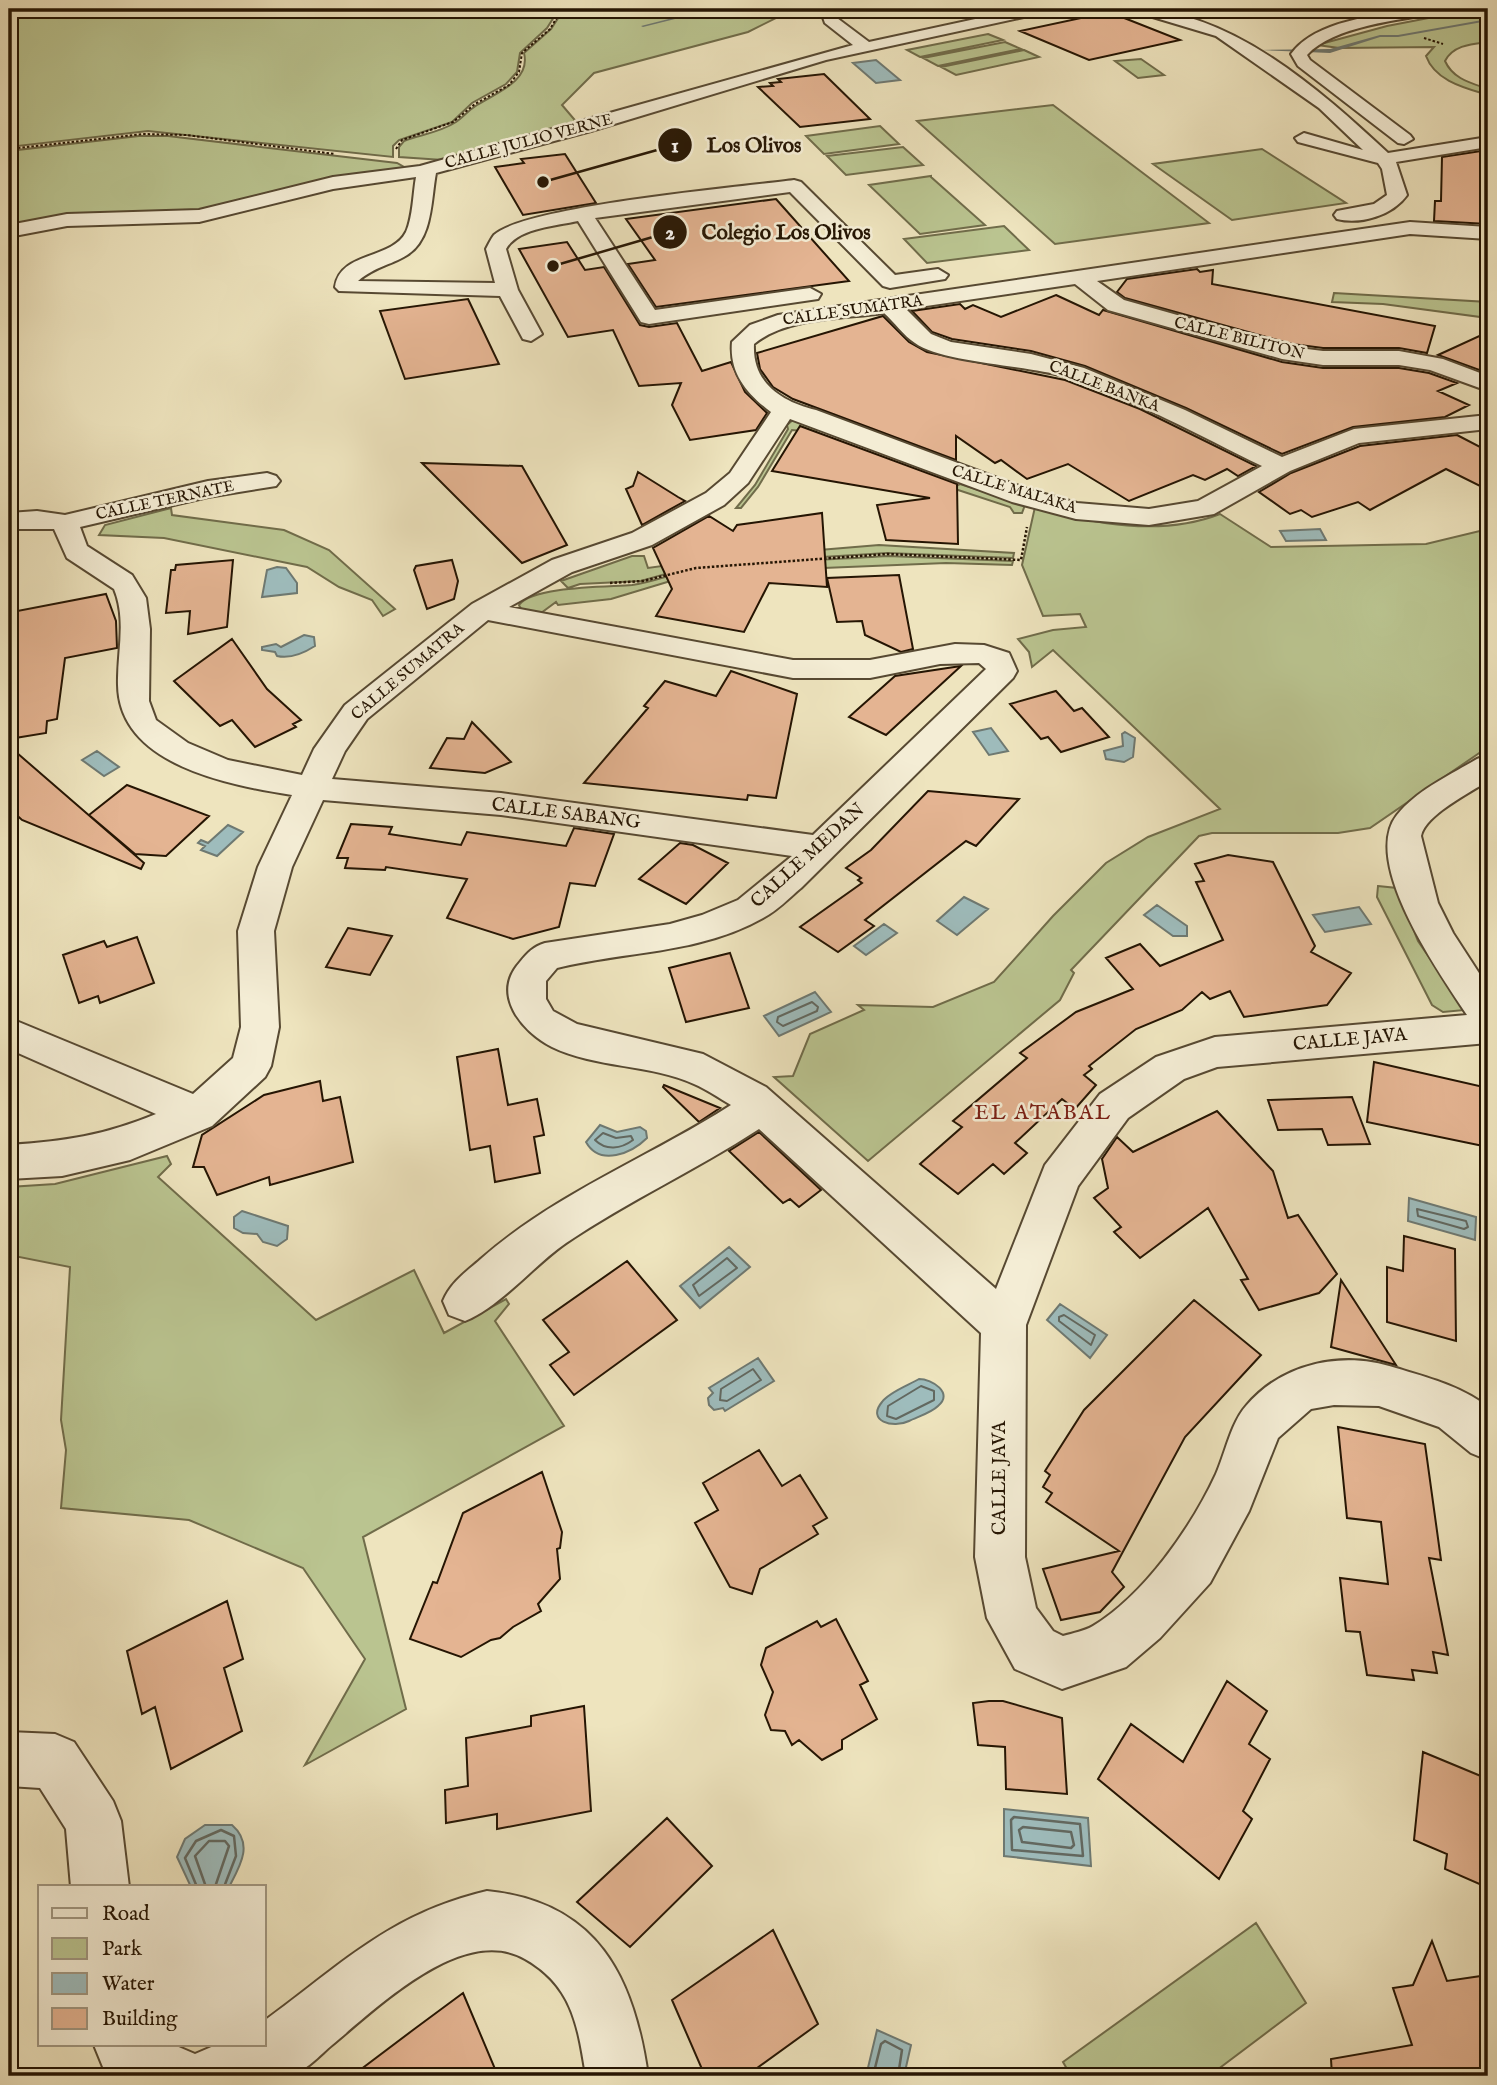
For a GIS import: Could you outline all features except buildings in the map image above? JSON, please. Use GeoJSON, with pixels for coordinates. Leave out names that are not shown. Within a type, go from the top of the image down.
{"type":"FeatureCollection","features":[{"type":"Feature","properties":{"kind":"street"},"geometry":{"type":"LineString","coordinates":[[827,9],[830,20],[866,47]]}},
{"type":"Feature","properties":{"kind":"street","name":"CALLE JULIO VERNE"},"geometry":{"type":"LineString","coordinates":[[9,231],[67,220],[199,216],[333,183],[435,168],[823,56],[1042,9]]}},
{"type":"Feature","properties":{"kind":"street"},"geometry":{"type":"LineString","coordinates":[[1141,9],[1221,33],[1315,96],[1391,168],[1398,195],[1392,204],[1380,210],[1318,219]]}},
{"type":"Feature","properties":{"kind":"street"},"geometry":{"type":"LineString","coordinates":[[1404,139],[1304,63],[1299,54],[1307,44],[1364,25],[1437,9]]}},
{"type":"Feature","properties":{"kind":"street"},"geometry":{"type":"LineString","coordinates":[[1340,17],[1364,25]]}},
{"type":"Feature","properties":{"kind":"street"},"geometry":{"type":"LineString","coordinates":[[841,28],[864,23]]}},
{"type":"Feature","properties":{"kind":"street"},"geometry":{"type":"LineString","coordinates":[[1303,139],[1361,155],[1381,157],[1488,142]]}},
{"type":"Feature","properties":{"kind":"street"},"geometry":{"type":"LineString","coordinates":[[435,168],[416,233],[401,250],[368,263],[347,279],[346,287],[507,290]]}},
{"type":"Feature","properties":{"kind":"street","name":"CALLE BANKA"},"geometry":{"type":"LineString","coordinates":[[583,214],[794,186],[890,294],[923,339],[946,348],[1031,361],[1076,373],[1155,406],[1281,466]]}},
{"type":"Feature","properties":{"kind":"street"},"geometry":{"type":"LineString","coordinates":[[531,334],[507,290],[496,249],[502,239],[526,227],[583,214],[649,317],[836,290]]}},
{"type":"Feature","properties":{"kind":"street","name":"CALLE SUMATRA"},"geometry":{"type":"LineString","coordinates":[[9,1162],[62,1159],[116,1148],[198,1114],[251,1066],[260,1027],[256,931],[275,867],[330,749],[356,712],[482,610],[562,566],[642,539],[715,499],[739,478],[784,410],[745,374],[740,358],[743,342],[758,330],[778,321],[890,294],[1080,278],[1410,228],[1488,233]]}},
{"type":"Feature","properties":{"kind":"street"},"geometry":{"type":"LineString","coordinates":[[863,286],[890,294],[959,272]]}},
{"type":"Feature","properties":{"kind":"street","name":"CALLE BILITON"},"geometry":{"type":"LineString","coordinates":[[1080,278],[1116,305],[1172,323],[1290,354],[1323,358],[1399,358],[1436,364],[1488,384]]}},
{"type":"Feature","properties":{"kind":"street","name":"CALLE MALAKA"},"geometry":{"type":"LineString","coordinates":[[784,410],[807,415],[1032,499],[1076,511],[1149,517],[1205,508],[1281,466],[1354,436],[1488,422]]}},
{"type":"Feature","properties":{"kind":"street","name":"CALLE TERNATE"},"geometry":{"type":"LineString","coordinates":[[9,521],[37,519],[65,523],[208,489],[267,481]]}},
{"type":"Feature","properties":{"kind":"street"},"geometry":{"type":"LineString","coordinates":[[65,523],[76,551],[121,577],[132,596],[137,622],[133,676],[136,715],[143,725],[199,760],[277,783],[310,788]]}},
{"type":"Feature","properties":{"kind":"street","name":"CALLE MEDAN"},"geometry":{"type":"LineString","coordinates":[[482,610],[793,669],[839,671],[880,668],[959,652],[982,652],[999,659],[1002,671],[821,848],[751,909],[712,925],[670,937],[574,950],[545,957],[527,978],[527,1001],[540,1021],[567,1037],[703,1070],[761,1107],[1004,1325]]}},
{"type":"Feature","properties":{"kind":"street"},"geometry":{"type":"LineString","coordinates":[[1488,766],[1419,813],[1403,836],[1412,882],[1427,925],[1488,1017]]}},
{"type":"Feature","properties":{"kind":"street","name":"CALLE SABANG"},"geometry":{"type":"LineString","coordinates":[[310,788],[498,804],[821,848]]}},
{"type":"Feature","properties":{"kind":"street","name":"CALLE JAVA"},"geometry":{"type":"LineString","coordinates":[[1488,1028],[1215,1052],[1170,1068],[1114,1106],[1060,1178],[1004,1325],[1000,1557],[1004,1588],[1013,1618],[1034,1650],[1062,1663],[1107,1648],[1142,1620],[1192,1565],[1232,1493],[1261,1423],[1299,1389],[1334,1383],[1379,1384],[1454,1409],[1488,1437]]}},
{"type":"Feature","properties":{"kind":"street"},"geometry":{"type":"LineString","coordinates":[[9,1033],[198,1114]]}},
{"type":"Feature","properties":{"kind":"street"},"geometry":{"type":"LineString","coordinates":[[466,1301],[537,1239],[608,1194],[719,1135],[761,1107]]}},
{"type":"Feature","properties":{"kind":"street"},"geometry":{"type":"LineString","coordinates":[[9,1759],[55,1761],[93,1821],[100,1885]]}},
{"type":"Feature","properties":{"kind":"street"},"geometry":{"type":"LineString","coordinates":[[216,2076],[224,2076],[287,2043],[352,1988],[412,1947],[462,1923],[507,1920],[542,1931],[579,1963],[607,2010],[617,2076]]}},
{"type":"Feature","properties":{"kind":"street"},"geometry":{"type":"LineString","coordinates":[[126,2046],[149,2068],[174,2076]]}},
{"type":"Feature","properties":{"kind":"path"},"geometry":{"type":"LineString","coordinates":[[435,168],[393,160],[396,145],[402,140],[453,122],[475,104],[509,85],[519,72],[522,53],[550,29],[562,9]]}},
{"type":"Feature","properties":{"kind":"path"},"geometry":{"type":"LineString","coordinates":[[9,149],[153,134],[186,135],[340,155]]}},
{"type":"Feature","properties":{"kind":"path"},"geometry":{"type":"LineString","coordinates":[[607,583],[643,581],[696,568],[875,555],[1021,559],[1032,499]]}},
{"type":"Feature","properties":{"kind":"green space"},"geometry":{"type":"Polygon","coordinates":[[[9,9],[559,9],[547,28],[520,53],[517,72],[506,84],[472,103],[452,122],[399,140],[393,146],[393,157],[148,131],[9,147],[9,9]]]}},
{"type":"Feature","properties":{"kind":"green space"},"geometry":{"type":"Polygon","coordinates":[[[564,9],[794,9],[748,32],[594,73],[562,105],[579,125],[443,160],[399,157],[399,147],[404,141],[450,125],[517,79],[525,63],[524,53],[551,29],[564,9]]]}},
{"type":"Feature","properties":{"kind":"green space"},"geometry":{"type":"Polygon","coordinates":[[[1475,9],[1488,10],[1488,42],[1458,48],[1445,61],[1458,76],[1488,89],[1488,95],[1452,82],[1436,72],[1426,56],[1434,47],[1339,48],[1317,45],[1387,26],[1475,9]]]}},
{"type":"Feature","properties":{"kind":"green space"},"geometry":{"type":"Polygon","coordinates":[[[988,34],[1003,40],[920,57],[907,50],[988,34]]]}},
{"type":"Feature","properties":{"kind":"green space"},"geometry":{"type":"Polygon","coordinates":[[[1005,42],[1021,49],[938,66],[923,58],[1005,42]]]}},
{"type":"Feature","properties":{"kind":"green space"},"geometry":{"type":"Polygon","coordinates":[[[1024,50],[1039,57],[956,75],[941,67],[1024,50]]]}},
{"type":"Feature","properties":{"kind":"green space"},"geometry":{"type":"Polygon","coordinates":[[[1141,59],[1164,75],[1138,78],[1115,61],[1141,59]]]}},
{"type":"Feature","properties":{"kind":"green space"},"geometry":{"type":"Polygon","coordinates":[[[1053,105],[1209,223],[1055,244],[917,121],[1053,105]]]}},
{"type":"Feature","properties":{"kind":"green space"},"geometry":{"type":"Polygon","coordinates":[[[880,126],[899,144],[824,154],[806,136],[880,126]]]}},
{"type":"Feature","properties":{"kind":"green space"},"geometry":{"type":"Polygon","coordinates":[[[139,136],[168,136],[397,163],[406,168],[193,213],[53,219],[9,228],[9,151],[139,136]]]}},
{"type":"Feature","properties":{"kind":"green space"},"geometry":{"type":"Polygon","coordinates":[[[903,147],[923,165],[846,175],[827,156],[903,147]]]}},
{"type":"Feature","properties":{"kind":"green space"},"geometry":{"type":"Polygon","coordinates":[[[1262,149],[1346,203],[1232,220],[1153,164],[1262,149]]]}},
{"type":"Feature","properties":{"kind":"green space"},"geometry":{"type":"Polygon","coordinates":[[[931,176],[985,225],[920,234],[869,185],[931,176]]]}},
{"type":"Feature","properties":{"kind":"green space"},"geometry":{"type":"Polygon","coordinates":[[[1004,226],[1029,250],[927,263],[904,239],[1004,226]]]}},
{"type":"Feature","properties":{"kind":"green space"},"geometry":{"type":"Polygon","coordinates":[[[1334,293],[1488,302],[1488,318],[1383,304],[1332,302],[1334,293]]]}},
{"type":"Feature","properties":{"kind":"green space"},"geometry":{"type":"Polygon","coordinates":[[[794,419],[818,427],[816,432],[792,430],[758,487],[741,508],[736,508],[755,485],[788,429],[787,425],[794,419]]]}},
{"type":"Feature","properties":{"kind":"green space"},"geometry":{"type":"Polygon","coordinates":[[[960,484],[1025,505],[1022,513],[1014,513],[1010,507],[952,488],[960,484]]]}},
{"type":"Feature","properties":{"kind":"green space"},"geometry":{"type":"Polygon","coordinates":[[[1035,507],[1080,519],[1127,526],[1174,525],[1220,514],[1271,547],[1426,544],[1488,529],[1488,747],[1370,828],[1338,833],[1212,833],[1199,836],[1071,970],[1074,973],[1060,1000],[868,1161],[774,1077],[793,1076],[810,1034],[864,1010],[858,1005],[933,1007],[994,982],[1053,916],[1106,863],[1148,837],[1220,809],[1053,650],[1032,667],[1029,652],[1018,639],[1053,630],[1086,627],[1080,614],[1043,616],[1022,565],[1035,507]]]}},
{"type":"Feature","properties":{"kind":"green space"},"geometry":{"type":"Polygon","coordinates":[[[171,508],[172,515],[284,530],[329,550],[395,609],[383,616],[372,600],[339,587],[307,567],[164,538],[99,535],[105,525],[171,508]]]}},
{"type":"Feature","properties":{"kind":"green space"},"geometry":{"type":"Polygon","coordinates":[[[879,545],[1014,553],[1013,558],[887,553],[694,566],[641,581],[580,584],[568,588],[561,581],[632,556],[644,556],[648,568],[713,559],[879,545]]]}},
{"type":"Feature","properties":{"kind":"green space"},"geometry":{"type":"Polygon","coordinates":[[[888,556],[1013,561],[1012,565],[946,563],[697,573],[611,599],[558,605],[556,602],[541,613],[521,609],[519,605],[539,594],[632,585],[691,570],[888,556]]]}},
{"type":"Feature","properties":{"kind":"green space"},"geometry":{"type":"Polygon","coordinates":[[[1378,886],[1397,888],[1418,941],[1465,1010],[1443,1012],[1432,1005],[1377,897],[1378,886]]]}},
{"type":"Feature","properties":{"kind":"green space"},"geometry":{"type":"Polygon","coordinates":[[[167,1156],[171,1164],[158,1177],[316,1320],[414,1270],[444,1333],[506,1299],[509,1304],[495,1321],[564,1426],[363,1537],[406,1709],[305,1765],[365,1659],[303,1568],[189,1520],[61,1508],[66,1450],[61,1420],[70,1267],[9,1255],[9,1187],[55,1184],[167,1156]]]}},
{"type":"Feature","properties":{"kind":"green space"},"geometry":{"type":"Polygon","coordinates":[[[1256,1923],[1306,2003],[1209,2076],[1071,2076],[1063,2062],[1256,1923]]]}},
{"type":"Feature","properties":{"kind":"water"},"geometry":{"type":"Polygon","coordinates":[[[876,60],[900,80],[876,83],[853,63],[876,60]]]}},
{"type":"Feature","properties":{"kind":"water"},"geometry":{"type":"Polygon","coordinates":[[[1320,529],[1326,540],[1286,541],[1280,531],[1320,529]]]}},
{"type":"Feature","properties":{"kind":"water"},"geometry":{"type":"Polygon","coordinates":[[[286,568],[297,583],[297,593],[262,597],[267,570],[286,568]]]}},
{"type":"Feature","properties":{"kind":"water"},"geometry":{"type":"Polygon","coordinates":[[[304,635],[314,637],[315,646],[302,653],[282,657],[275,652],[262,650],[262,647],[276,644],[281,647],[304,635]]]}},
{"type":"Feature","properties":{"kind":"water"},"geometry":{"type":"Polygon","coordinates":[[[991,728],[1008,751],[989,755],[973,732],[991,728]]]}},
{"type":"Feature","properties":{"kind":"water"},"geometry":{"type":"Polygon","coordinates":[[[1125,732],[1135,738],[1133,757],[1124,762],[1106,759],[1104,751],[1123,746],[1122,734],[1125,732]]]}},
{"type":"Feature","properties":{"kind":"water"},"geometry":{"type":"Polygon","coordinates":[[[97,751],[119,767],[104,776],[82,760],[97,751]]]}},
{"type":"Feature","properties":{"kind":"water"},"geometry":{"type":"Polygon","coordinates":[[[228,825],[243,832],[217,856],[201,850],[205,846],[198,843],[201,840],[208,843],[228,825]]]}},
{"type":"Feature","properties":{"kind":"water"},"geometry":{"type":"Polygon","coordinates":[[[964,897],[988,909],[957,935],[937,921],[964,897]]]}},
{"type":"Feature","properties":{"kind":"water"},"geometry":{"type":"Polygon","coordinates":[[[1157,905],[1187,926],[1187,936],[1173,936],[1144,915],[1157,905]]]}},
{"type":"Feature","properties":{"kind":"water"},"geometry":{"type":"Polygon","coordinates":[[[1359,907],[1371,924],[1325,932],[1313,915],[1359,907]]]}},
{"type":"Feature","properties":{"kind":"water"},"geometry":{"type":"Polygon","coordinates":[[[884,924],[897,933],[866,955],[854,946],[884,924]]]}},
{"type":"Feature","properties":{"kind":"water"},"geometry":{"type":"Polygon","coordinates":[[[815,992],[831,1012],[779,1036],[764,1016],[815,992]]]}},
{"type":"Feature","properties":{"kind":"water"},"geometry":{"type":"Polygon","coordinates":[[[600,1125],[617,1132],[640,1127],[646,1131],[647,1138],[641,1144],[616,1155],[599,1154],[586,1142],[600,1125]]]}},
{"type":"Feature","properties":{"kind":"water"},"geometry":{"type":"Polygon","coordinates":[[[1409,1198],[1476,1217],[1475,1240],[1408,1221],[1409,1198]]]}},
{"type":"Feature","properties":{"kind":"water"},"geometry":{"type":"Polygon","coordinates":[[[242,1211],[288,1226],[287,1239],[277,1246],[263,1242],[257,1234],[243,1233],[234,1228],[234,1217],[242,1211]]]}},
{"type":"Feature","properties":{"kind":"water"},"geometry":{"type":"Polygon","coordinates":[[[729,1247],[750,1267],[700,1308],[680,1286],[729,1247]]]}},
{"type":"Feature","properties":{"kind":"water"},"geometry":{"type":"Polygon","coordinates":[[[1060,1304],[1107,1335],[1090,1358],[1047,1320],[1060,1304]]]}},
{"type":"Feature","properties":{"kind":"water"},"geometry":{"type":"Polygon","coordinates":[[[758,1358],[774,1381],[725,1411],[723,1408],[714,1410],[709,1405],[708,1398],[713,1393],[709,1388],[758,1358]]]}},
{"type":"Feature","properties":{"kind":"water"},"geometry":{"type":"Polygon","coordinates":[[[919,1379],[930,1381],[942,1392],[944,1396],[938,1406],[903,1423],[889,1424],[879,1418],[878,1409],[885,1398],[919,1379]]]}},
{"type":"Feature","properties":{"kind":"water"},"geometry":{"type":"Polygon","coordinates":[[[1004,1809],[1088,1818],[1091,1866],[1004,1856],[1004,1809]]]}},
{"type":"Feature","properties":{"kind":"water"},"geometry":{"type":"Polygon","coordinates":[[[205,1825],[232,1825],[239,1832],[244,1847],[243,1855],[230,1885],[190,1885],[177,1857],[185,1839],[205,1825]]]}},
{"type":"Feature","properties":{"kind":"water"},"geometry":{"type":"Polygon","coordinates":[[[877,2030],[911,2045],[904,2076],[866,2076],[877,2030]]]}},
{"type":"Feature","properties":{"kind":"waterway"},"geometry":{"type":"LineString","coordinates":[[643,26],[713,9]]}},
{"type":"Feature","properties":{"kind":"waterway"},"geometry":{"type":"LineString","coordinates":[[1264,50],[1330,51],[1380,36],[1398,36],[1488,20]]}},
{"type":"Feature","properties":{"kind":"place","name":"Los Olivos"},"geometry":{"type":"Point","coordinates":[543,182]}},
{"type":"Feature","properties":{"kind":"place","name":"Colegio Los Olivos"},"geometry":{"type":"Point","coordinates":[553,266]}},
{"type":"Feature","properties":{"kind":"district","name":"EL ATABAL"},"geometry":{"type":"Point","coordinates":[1043,1113]}}]}
